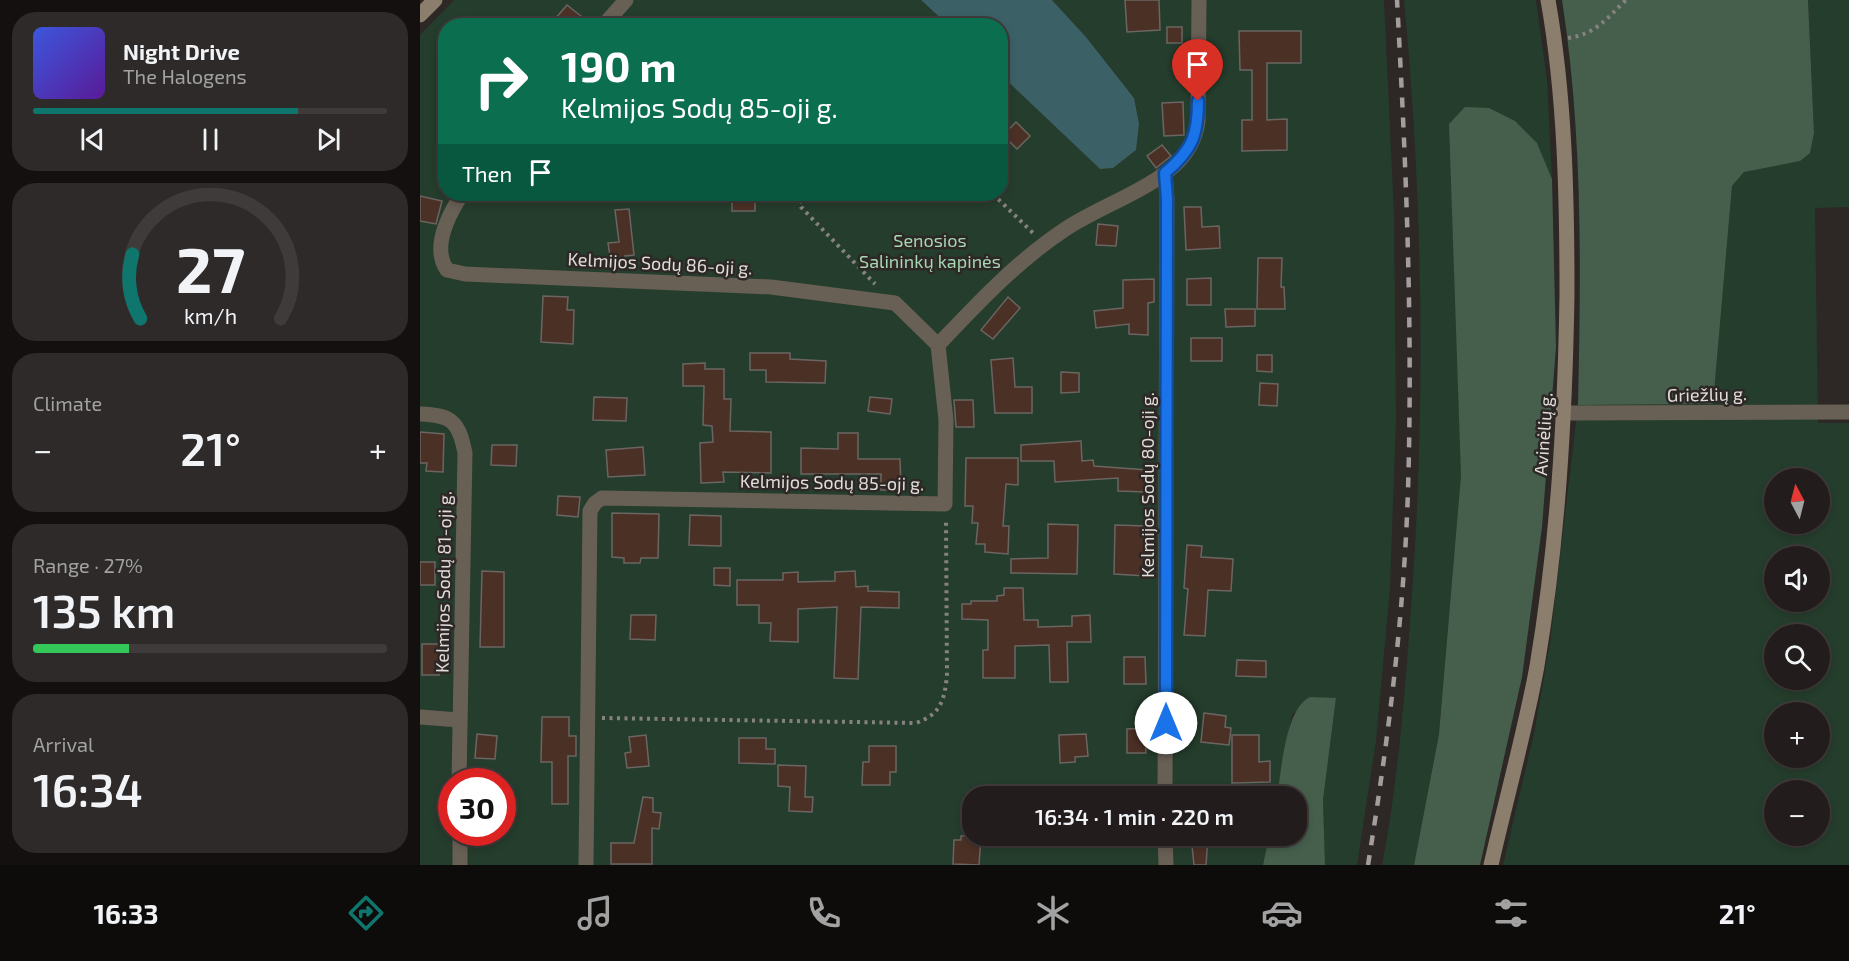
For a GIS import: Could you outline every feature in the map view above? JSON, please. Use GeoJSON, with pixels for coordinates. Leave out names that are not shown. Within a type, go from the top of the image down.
{"type":"FeatureCollection","features":[{"type":"Feature","properties":{"kind":"main road"},"geometry":{"type":"LineString","coordinates":[[420,15],[435,0]]}},
{"type":"Feature","properties":{"kind":"main road","name":"Avinėlių g."},"geometry":{"type":"LineString","coordinates":[[1491,865],[1536,667],[1555,541],[1566,413],[1567,217],[1555,40],[1548,0]]}},
{"type":"Feature","properties":{"kind":"street"},"geometry":{"type":"LineString","coordinates":[[610,18],[627,0]]}},
{"type":"Feature","properties":{"kind":"street"},"geometry":{"type":"LineString","coordinates":[[895,303],[938,345],[1006,274],[1044,244],[1065,229],[1165,173],[1188,151],[1196,134],[1199,0]]}},
{"type":"Feature","properties":{"kind":"street","name":"Kelmijos Sodų 80-oji g."},"geometry":{"type":"LineString","coordinates":[[1165,173],[1167,199],[1165,786]]}},
{"type":"Feature","properties":{"kind":"street","name":"Kelmijos Sodų 86-oji g."},"geometry":{"type":"LineString","coordinates":[[457,201],[441,240],[441,262],[447,270],[465,274],[771,287],[895,303]]}},
{"type":"Feature","properties":{"kind":"street","name":"Kelmijos Sodų 85-oji g."},"geometry":{"type":"LineString","coordinates":[[586,865],[590,718],[590,512],[595,503],[602,498],[945,504],[946,420],[938,345]]}},
{"type":"Feature","properties":{"kind":"street","name":"Griežlių g."},"geometry":{"type":"LineString","coordinates":[[1566,413],[1849,412]]}},
{"type":"Feature","properties":{"kind":"street","name":"Kelmijos Sodų 81-oji g."},"geometry":{"type":"LineString","coordinates":[[420,414],[438,414],[449,418],[458,427],[465,453],[459,768]]}},
{"type":"Feature","properties":{"kind":"street"},"geometry":{"type":"LineString","coordinates":[[420,717],[459,720]]}},
{"type":"Feature","properties":{"kind":"street"},"geometry":{"type":"LineString","coordinates":[[460,846],[460,865]]}},
{"type":"Feature","properties":{"kind":"street"},"geometry":{"type":"LineString","coordinates":[[1165,846],[1166,865]]}},
{"type":"Feature","properties":{"kind":"path"},"geometry":{"type":"LineString","coordinates":[[1555,40],[1586,35],[1598,28],[1626,0]]}},
{"type":"Feature","properties":{"kind":"path"},"geometry":{"type":"LineString","coordinates":[[800,201],[801,207],[895,303]]}},
{"type":"Feature","properties":{"kind":"path"},"geometry":{"type":"LineString","coordinates":[[1000,201],[1044,244]]}},
{"type":"Feature","properties":{"kind":"path"},"geometry":{"type":"LineString","coordinates":[[590,718],[916,723],[927,719],[939,711],[944,700],[947,676],[945,504]]}},
{"type":"Feature","properties":{"kind":"green space","name":"Senosios Salininkų kapinės"},"geometry":{"type":"Polygon","coordinates":[[[454,0],[921,0],[940,18],[438,18],[438,201],[1008,201],[1008,82],[1100,169],[1134,98],[1086,37],[1052,0],[1384,0],[1394,215],[1396,419],[1390,589],[1376,741],[1357,865],[1325,865],[1323,800],[1336,699],[1311,697],[1292,715],[1279,786],[962,786],[962,846],[1267,846],[1263,865],[420,865],[420,35],[454,0]]]}},
{"type":"Feature","properties":{"kind":"green space"},"geometry":{"type":"Polygon","coordinates":[[[1404,0],[1536,0],[1547,80],[1552,179],[1537,143],[1461,475],[1439,734],[1414,865],[1382,865],[1397,770],[1403,705],[1416,532],[1419,456],[1419,228],[1404,0]]]}},
{"type":"Feature","properties":{"kind":"green space"},"geometry":{"type":"Polygon","coordinates":[[[1562,0],[1808,0],[1814,133],[1810,153],[1800,161],[1744,172],[1732,186],[1713,404],[1578,405],[1580,253],[1577,151],[1569,50],[1562,0]]]}},
{"type":"Feature","properties":{"kind":"green space"},"geometry":{"type":"Polygon","coordinates":[[[1808,0],[1849,0],[1849,207],[1815,208],[1818,423],[1849,423],[1849,865],[1503,865],[1535,729],[1550,642],[1578,405],[1713,404],[1732,186],[1744,172],[1810,153],[1814,133],[1808,0]]]}},
{"type":"Feature","properties":{"kind":"green space"},"geometry":{"type":"Polygon","coordinates":[[[1465,107],[1489,108],[1515,121],[1537,143],[1552,179],[1556,347],[1542,527],[1522,677],[1480,865],[1414,865],[1439,734],[1461,475],[1449,124],[1465,107]]]}},
{"type":"Feature","properties":{"kind":"green space"},"geometry":{"type":"Polygon","coordinates":[[[1310,697],[1336,698],[1323,800],[1325,865],[1263,865],[1267,846],[1307,846],[1307,786],[1278,786],[1290,726],[1302,704],[1310,697]]]}},
{"type":"Feature","properties":{"kind":"water"},"geometry":{"type":"Polygon","coordinates":[[[921,0],[1052,0],[1086,37],[1134,98],[1139,124],[1136,150],[1113,168],[1100,169],[1008,82],[1008,18],[940,18],[921,0]]]}},
{"type":"Feature","properties":{"kind":"building"},"geometry":{"type":"Polygon","coordinates":[[[1125,0],[1159,0],[1160,30],[1127,32],[1125,0]]]}},
{"type":"Feature","properties":{"kind":"building"},"geometry":{"type":"Polygon","coordinates":[[[567,5],[581,16],[579,18],[556,18],[567,5]]]}},
{"type":"Feature","properties":{"kind":"building"},"geometry":{"type":"Polygon","coordinates":[[[1167,27],[1182,27],[1182,43],[1167,43],[1167,27]]]}},
{"type":"Feature","properties":{"kind":"building"},"geometry":{"type":"Polygon","coordinates":[[[1239,31],[1301,31],[1301,63],[1267,63],[1267,120],[1287,119],[1287,150],[1242,151],[1242,120],[1252,120],[1252,70],[1240,70],[1239,31]]]}},
{"type":"Feature","properties":{"kind":"building"},"geometry":{"type":"Polygon","coordinates":[[[1183,102],[1184,135],[1164,136],[1162,103],[1183,102]]]}},
{"type":"Feature","properties":{"kind":"building"},"geometry":{"type":"Polygon","coordinates":[[[1016,122],[1030,136],[1017,149],[1008,140],[1008,130],[1016,122]]]}},
{"type":"Feature","properties":{"kind":"building"},"geometry":{"type":"Polygon","coordinates":[[[1162,145],[1171,156],[1156,168],[1147,156],[1162,145]]]}},
{"type":"Feature","properties":{"kind":"building"},"geometry":{"type":"Polygon","coordinates":[[[420,196],[442,201],[436,224],[420,221],[420,196]]]}},
{"type":"Feature","properties":{"kind":"building"},"geometry":{"type":"Polygon","coordinates":[[[732,201],[755,201],[755,211],[732,211],[732,201]]]}},
{"type":"Feature","properties":{"kind":"building"},"geometry":{"type":"Polygon","coordinates":[[[1184,207],[1201,207],[1202,227],[1219,226],[1220,248],[1186,250],[1184,207]]]}},
{"type":"Feature","properties":{"kind":"building"},"geometry":{"type":"Polygon","coordinates":[[[629,209],[634,255],[625,256],[626,261],[611,263],[608,243],[619,242],[615,210],[629,209]]]}},
{"type":"Feature","properties":{"kind":"building"},"geometry":{"type":"Polygon","coordinates":[[[1098,224],[1118,226],[1116,246],[1096,245],[1098,224]]]}},
{"type":"Feature","properties":{"kind":"building"},"geometry":{"type":"Polygon","coordinates":[[[1258,258],[1282,258],[1281,287],[1284,287],[1285,309],[1257,309],[1258,258]]]}},
{"type":"Feature","properties":{"kind":"building"},"geometry":{"type":"Polygon","coordinates":[[[1211,278],[1211,305],[1187,305],[1187,279],[1211,278]]]}},
{"type":"Feature","properties":{"kind":"building"},"geometry":{"type":"Polygon","coordinates":[[[1154,279],[1154,302],[1148,303],[1148,335],[1129,334],[1129,324],[1096,328],[1094,311],[1123,308],[1123,280],[1154,279]]]}},
{"type":"Feature","properties":{"kind":"building"},"geometry":{"type":"Polygon","coordinates":[[[543,296],[568,297],[567,310],[574,310],[573,344],[541,342],[543,296]]]}},
{"type":"Feature","properties":{"kind":"building"},"geometry":{"type":"Polygon","coordinates":[[[1008,297],[1020,308],[993,339],[981,330],[1008,297]]]}},
{"type":"Feature","properties":{"kind":"building"},"geometry":{"type":"Polygon","coordinates":[[[1225,309],[1255,309],[1255,326],[1226,327],[1225,309]]]}},
{"type":"Feature","properties":{"kind":"building"},"geometry":{"type":"Polygon","coordinates":[[[1191,338],[1222,338],[1222,361],[1191,361],[1191,338]]]}},
{"type":"Feature","properties":{"kind":"building"},"geometry":{"type":"Polygon","coordinates":[[[750,353],[790,353],[790,359],[826,361],[825,383],[766,382],[766,370],[750,370],[750,353]]]}},
{"type":"Feature","properties":{"kind":"building"},"geometry":{"type":"Polygon","coordinates":[[[1257,355],[1272,355],[1272,372],[1257,371],[1257,355]]]}},
{"type":"Feature","properties":{"kind":"building"},"geometry":{"type":"Polygon","coordinates":[[[1013,358],[1015,387],[1032,387],[1032,413],[995,413],[991,360],[1013,358]]]}},
{"type":"Feature","properties":{"kind":"building"},"geometry":{"type":"Polygon","coordinates":[[[705,363],[705,369],[724,369],[724,399],[731,399],[730,431],[771,432],[771,473],[723,472],[724,482],[701,483],[700,443],[713,442],[712,426],[703,425],[704,386],[683,386],[683,364],[705,363]]]}},
{"type":"Feature","properties":{"kind":"building"},"geometry":{"type":"Polygon","coordinates":[[[1061,372],[1079,373],[1079,392],[1061,393],[1061,372]]]}},
{"type":"Feature","properties":{"kind":"building"},"geometry":{"type":"Polygon","coordinates":[[[1260,383],[1278,384],[1277,406],[1259,405],[1260,383]]]}},
{"type":"Feature","properties":{"kind":"building"},"geometry":{"type":"Polygon","coordinates":[[[594,397],[627,398],[626,421],[593,420],[594,397]]]}},
{"type":"Feature","properties":{"kind":"building"},"geometry":{"type":"Polygon","coordinates":[[[870,397],[892,399],[890,414],[868,411],[870,397]]]}},
{"type":"Feature","properties":{"kind":"building"},"geometry":{"type":"Polygon","coordinates":[[[954,400],[973,400],[974,427],[956,427],[954,400]]]}},
{"type":"Feature","properties":{"kind":"building"},"geometry":{"type":"Polygon","coordinates":[[[420,432],[444,434],[443,472],[426,471],[427,463],[420,463],[420,432]]]}},
{"type":"Feature","properties":{"kind":"building"},"geometry":{"type":"Polygon","coordinates":[[[838,433],[858,433],[858,459],[900,459],[901,490],[881,490],[881,474],[801,474],[801,448],[838,449],[838,433]]]}},
{"type":"Feature","properties":{"kind":"building"},"geometry":{"type":"Polygon","coordinates":[[[1081,441],[1082,461],[1093,460],[1094,466],[1148,470],[1146,492],[1118,491],[1118,478],[1055,482],[1054,461],[1021,461],[1021,445],[1081,441]]]}},
{"type":"Feature","properties":{"kind":"building"},"geometry":{"type":"Polygon","coordinates":[[[492,445],[517,445],[516,466],[491,465],[492,445]]]}},
{"type":"Feature","properties":{"kind":"building"},"geometry":{"type":"Polygon","coordinates":[[[643,447],[645,475],[608,477],[606,450],[643,447]]]}},
{"type":"Feature","properties":{"kind":"building"},"geometry":{"type":"Polygon","coordinates":[[[966,458],[1018,458],[1018,485],[1006,484],[1003,526],[1009,526],[1008,554],[985,552],[985,544],[976,544],[978,523],[972,523],[973,506],[965,506],[966,458]]]}},
{"type":"Feature","properties":{"kind":"building"},"geometry":{"type":"Polygon","coordinates":[[[558,496],[580,497],[578,517],[557,515],[558,496]]]}},
{"type":"Feature","properties":{"kind":"building"},"geometry":{"type":"Polygon","coordinates":[[[612,513],[659,514],[658,558],[641,558],[640,563],[624,563],[624,558],[612,557],[612,513]]]}},
{"type":"Feature","properties":{"kind":"building"},"geometry":{"type":"Polygon","coordinates":[[[690,515],[721,516],[721,546],[689,545],[690,515]]]}},
{"type":"Feature","properties":{"kind":"building"},"geometry":{"type":"Polygon","coordinates":[[[1048,524],[1078,525],[1077,574],[1011,573],[1011,559],[1048,558],[1048,524]]]}},
{"type":"Feature","properties":{"kind":"building"},"geometry":{"type":"Polygon","coordinates":[[[1115,525],[1148,526],[1146,576],[1114,574],[1115,525]]]}},
{"type":"Feature","properties":{"kind":"building"},"geometry":{"type":"Polygon","coordinates":[[[1187,545],[1202,546],[1201,557],[1233,559],[1231,591],[1208,590],[1205,636],[1184,635],[1188,589],[1184,588],[1187,545]]]}},
{"type":"Feature","properties":{"kind":"building"},"geometry":{"type":"Polygon","coordinates":[[[420,562],[435,562],[435,585],[420,585],[420,562]]]}},
{"type":"Feature","properties":{"kind":"building"},"geometry":{"type":"Polygon","coordinates":[[[714,568],[730,568],[730,586],[714,585],[714,568]]]}},
{"type":"Feature","properties":{"kind":"building"},"geometry":{"type":"Polygon","coordinates":[[[482,571],[504,572],[504,647],[480,647],[482,571]]]}},
{"type":"Feature","properties":{"kind":"building"},"geometry":{"type":"Polygon","coordinates":[[[855,571],[856,587],[868,586],[868,591],[899,592],[899,608],[861,607],[858,679],[834,678],[837,607],[798,609],[798,642],[770,641],[771,623],[759,623],[759,605],[737,605],[737,580],[783,580],[783,573],[798,572],[798,582],[835,581],[835,572],[855,571]]]}},
{"type":"Feature","properties":{"kind":"building"},"geometry":{"type":"Polygon","coordinates":[[[1004,588],[1023,588],[1024,620],[1038,620],[1038,627],[1072,626],[1072,616],[1090,615],[1091,642],[1067,642],[1068,682],[1050,682],[1049,645],[1015,646],[1015,678],[983,678],[983,650],[988,650],[988,620],[962,619],[962,604],[971,604],[971,601],[997,601],[997,596],[1004,595],[1004,588]]]}},
{"type":"Feature","properties":{"kind":"building"},"geometry":{"type":"Polygon","coordinates":[[[631,615],[656,615],[655,640],[630,639],[631,615]]]}},
{"type":"Feature","properties":{"kind":"building"},"geometry":{"type":"Polygon","coordinates":[[[422,644],[440,644],[439,675],[422,675],[422,644]]]}},
{"type":"Feature","properties":{"kind":"building"},"geometry":{"type":"Polygon","coordinates":[[[1124,657],[1145,657],[1146,684],[1124,684],[1124,657]]]}},
{"type":"Feature","properties":{"kind":"building"},"geometry":{"type":"Polygon","coordinates":[[[1237,660],[1266,661],[1266,677],[1236,676],[1237,660]]]}},
{"type":"Feature","properties":{"kind":"building"},"geometry":{"type":"Polygon","coordinates":[[[1204,713],[1226,716],[1225,727],[1231,728],[1229,745],[1201,742],[1204,713]]]}},
{"type":"Feature","properties":{"kind":"building"},"geometry":{"type":"Polygon","coordinates":[[[542,717],[569,717],[569,736],[576,736],[576,756],[568,756],[568,804],[552,804],[552,762],[541,762],[542,717]]]}},
{"type":"Feature","properties":{"kind":"building"},"geometry":{"type":"Polygon","coordinates":[[[1145,728],[1146,753],[1127,753],[1127,729],[1145,728]]]}},
{"type":"Feature","properties":{"kind":"building"},"geometry":{"type":"Polygon","coordinates":[[[477,734],[497,736],[495,759],[475,758],[477,734]]]}},
{"type":"Feature","properties":{"kind":"building"},"geometry":{"type":"Polygon","coordinates":[[[1086,734],[1088,756],[1075,757],[1075,762],[1060,763],[1059,735],[1086,734]]]}},
{"type":"Feature","properties":{"kind":"building"},"geometry":{"type":"Polygon","coordinates":[[[646,735],[649,766],[627,768],[625,753],[631,752],[629,737],[646,735]]]}},
{"type":"Feature","properties":{"kind":"building"},"geometry":{"type":"Polygon","coordinates":[[[1232,735],[1259,735],[1259,762],[1270,761],[1270,782],[1232,783],[1232,735]]]}},
{"type":"Feature","properties":{"kind":"building"},"geometry":{"type":"Polygon","coordinates":[[[739,738],[766,738],[766,749],[775,749],[775,764],[739,763],[739,738]]]}},
{"type":"Feature","properties":{"kind":"building"},"geometry":{"type":"Polygon","coordinates":[[[869,746],[896,746],[896,772],[890,772],[890,785],[862,785],[863,762],[869,762],[869,746]]]}},
{"type":"Feature","properties":{"kind":"building"},"geometry":{"type":"Polygon","coordinates":[[[778,765],[806,766],[805,797],[813,797],[812,812],[789,811],[790,787],[778,786],[778,765]]]}},
{"type":"Feature","properties":{"kind":"building"},"geometry":{"type":"Polygon","coordinates":[[[643,797],[653,798],[653,812],[661,813],[659,829],[652,828],[652,864],[611,864],[611,843],[634,843],[643,797]]]}},
{"type":"Feature","properties":{"kind":"building"},"geometry":{"type":"Polygon","coordinates":[[[962,836],[962,846],[980,846],[979,865],[953,864],[954,840],[961,840],[962,836]]]}},
{"type":"Feature","properties":{"kind":"building"},"geometry":{"type":"Polygon","coordinates":[[[1192,846],[1207,846],[1206,865],[1194,865],[1192,846]]]}},
{"type":"Feature","properties":{"kind":"railway"},"geometry":{"type":"LineString","coordinates":[[1368,865],[1394,678],[1403,584],[1408,490],[1410,368],[1408,245],[1397,0]]}},
{"type":"Feature","properties":{"kind":"route"},"geometry":{"type":"LineString","coordinates":[[1166,723],[1167,199],[1165,173],[1188,151],[1192,143],[1198,121],[1198,101]]}}]}
